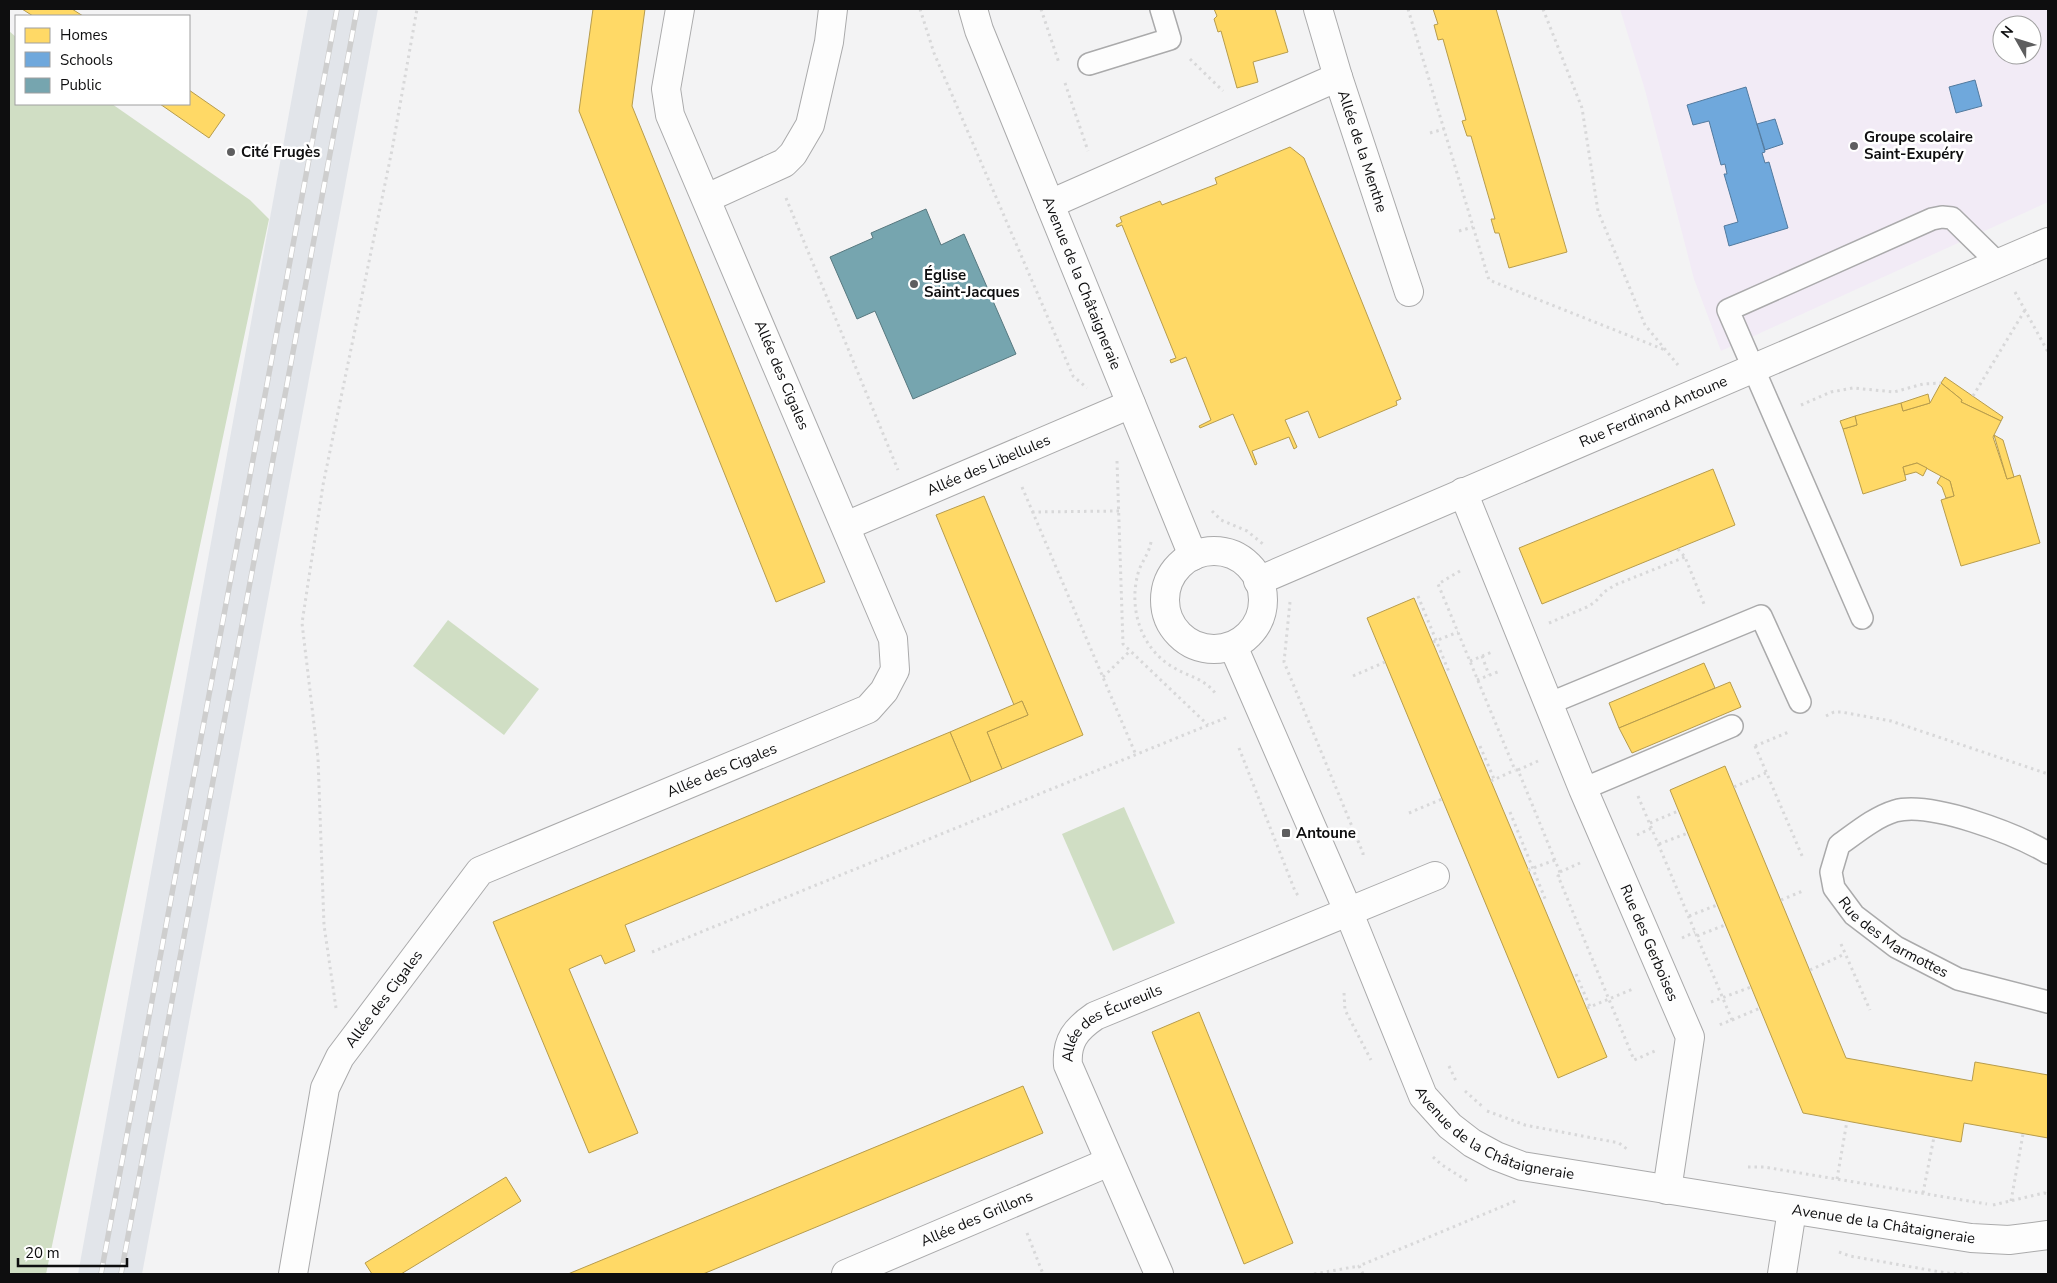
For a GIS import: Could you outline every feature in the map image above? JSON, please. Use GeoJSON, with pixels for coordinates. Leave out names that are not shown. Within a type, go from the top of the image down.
{"type":"FeatureCollection","features":[{"type":"Feature","properties":{"kind":"street","name":"Allée des Cigales"},"geometry":{"type":"LineString","coordinates":[[293,1274],[325,1088],[340,1057],[480,872],[868,709],[884,691],[895,670],[893,639],[707,198],[670,115],[666,89],[680,9]]}},
{"type":"Feature","properties":{"kind":"street"},"geometry":{"type":"LineString","coordinates":[[707,198],[784,163],[793,154],[810,125],[829,42],[833,9]]}},
{"type":"Feature","properties":{"kind":"street","name":"Avenue de la Châtaigneraie"},"geometry":{"type":"LineString","coordinates":[[973,9],[979,30],[1193,556]]}},
{"type":"Feature","properties":{"kind":"street","name":"Allée de la Menthe"},"geometry":{"type":"LineString","coordinates":[[1318,9],[1338,77],[1409,292]]}},
{"type":"Feature","properties":{"kind":"street"},"geometry":{"type":"LineString","coordinates":[[1050,204],[1338,77]]}},
{"type":"Feature","properties":{"kind":"street","name":"Rue Ferdinand Antoune"},"geometry":{"type":"LineString","coordinates":[[1270,575],[2048,242]]}},
{"type":"Feature","properties":{"kind":"street","name":"Allée des Libellules"},"geometry":{"type":"LineString","coordinates":[[846,526],[1131,404]]}},
{"type":"Feature","properties":{"kind":"street","name":"Rue des Gerboises"},"geometry":{"type":"LineString","coordinates":[[1463,492],[1583,789],[1690,1038],[1667,1190]]}},
{"type":"Feature","properties":{"kind":"street"},"geometry":{"type":"LineString","coordinates":[[1206,552],[1231,554],[1252,570],[1270,575],[1262,593],[1262,606],[1253,630],[1233,646],[1218,649],[1203,648],[1189,643],[1177,633],[1169,620],[1165,606],[1166,590],[1171,576],[1180,564],[1193,556],[1206,552]]}},
{"type":"Feature","properties":{"kind":"street","name":"Avenue de la Châtaigneraie"},"geometry":{"type":"LineString","coordinates":[[1233,646],[1258,704],[1361,908],[1424,1096],[1450,1126],[1472,1143],[1496,1156],[1522,1166],[1792,1210],[1994,1241],[2048,1235]]}},
{"type":"Feature","properties":{"kind":"street","name":"Allée des Écureuils"},"geometry":{"type":"LineString","coordinates":[[1159,1274],[1068,1066],[1067,1052],[1073,1036],[1083,1024],[1114,1008],[1435,876]]}},
{"type":"Feature","properties":{"kind":"street","name":"Allée des Grillons"},"geometry":{"type":"LineString","coordinates":[[846,1274],[1109,1162]]}},
{"type":"Feature","properties":{"kind":"street"},"geometry":{"type":"LineString","coordinates":[[1782,1274],[1792,1210]]}},
{"type":"Feature","properties":{"kind":"lane"},"geometry":{"type":"LineString","coordinates":[[1089,64],[1170,39],[1160,9]]}},
{"type":"Feature","properties":{"kind":"lane"},"geometry":{"type":"LineString","coordinates":[[1862,618],[1728,310],[1932,219],[1942,217],[1952,218],[1999,264]]}},
{"type":"Feature","properties":{"kind":"lane"},"geometry":{"type":"LineString","coordinates":[[1548,704],[1761,616],[1800,702]]}},
{"type":"Feature","properties":{"kind":"lane"},"geometry":{"type":"LineString","coordinates":[[1583,789],[1732,726]]}},
{"type":"Feature","properties":{"kind":"lane","name":"Rue des Marmottes"},"geometry":{"type":"LineString","coordinates":[[2048,853],[2033,844],[1966,820],[1919,808],[1894,812],[1868,825],[1839,845],[1832,872],[1834,888],[1854,915],[1896,947],[1958,979],[2048,1002]]}},
{"type":"Feature","properties":{"kind":"path"},"geometry":{"type":"LineString","coordinates":[[340,1057],[335,992],[324,925],[318,758],[302,623],[323,485],[392,150],[417,9]]}},
{"type":"Feature","properties":{"kind":"path"},"geometry":{"type":"LineString","coordinates":[[1040,9],[1060,68]]}},
{"type":"Feature","properties":{"kind":"path"},"geometry":{"type":"LineString","coordinates":[[1408,9],[1489,280],[1665,350]]}},
{"type":"Feature","properties":{"kind":"path"},"geometry":{"type":"LineString","coordinates":[[1543,9],[1582,108],[1598,210],[1645,325],[1699,391]]}},
{"type":"Feature","properties":{"kind":"path"},"geometry":{"type":"LineString","coordinates":[[1170,39],[1226,94],[1237,121]]}},
{"type":"Feature","properties":{"kind":"path"},"geometry":{"type":"LineString","coordinates":[[1062,74],[1098,182]]}},
{"type":"Feature","properties":{"kind":"path"},"geometry":{"type":"LineString","coordinates":[[1430,134],[1444,129]]}},
{"type":"Feature","properties":{"kind":"path"},"geometry":{"type":"LineString","coordinates":[[774,167],[910,499]]}},
{"type":"Feature","properties":{"kind":"path"},"geometry":{"type":"LineString","coordinates":[[1459,231],[1473,227]]}},
{"type":"Feature","properties":{"kind":"path"},"geometry":{"type":"LineString","coordinates":[[1999,264],[2048,352]]}},
{"type":"Feature","properties":{"kind":"path"},"geometry":{"type":"LineString","coordinates":[[1973,396],[2025,310]]}},
{"type":"Feature","properties":{"kind":"path"},"geometry":{"type":"LineString","coordinates":[[1776,417],[1831,392],[1853,388],[1894,392],[1923,384],[1941,383]]}},
{"type":"Feature","properties":{"kind":"path"},"geometry":{"type":"LineString","coordinates":[[1009,456],[1136,755]]}},
{"type":"Feature","properties":{"kind":"path"},"geometry":{"type":"LineString","coordinates":[[1117,459],[1123,644],[1208,725]]}},
{"type":"Feature","properties":{"kind":"path"},"geometry":{"type":"LineString","coordinates":[[1208,508],[1221,520],[1246,531],[1271,551],[1270,575],[1291,592],[1284,662],[1363,852],[1361,908]]}},
{"type":"Feature","properties":{"kind":"path"},"geometry":{"type":"LineString","coordinates":[[1032,512],[1119,510]]}},
{"type":"Feature","properties":{"kind":"path"},"geometry":{"type":"LineString","coordinates":[[1678,549],[1685,558],[1704,604]]}},
{"type":"Feature","properties":{"kind":"path"},"geometry":{"type":"LineString","coordinates":[[1520,635],[1587,607],[1614,585],[1685,558]]}},
{"type":"Feature","properties":{"kind":"path"},"geometry":{"type":"LineString","coordinates":[[1418,596],[1435,642],[1449,672]]}},
{"type":"Feature","properties":{"kind":"path"},"geometry":{"type":"LineString","coordinates":[[1435,642],[1458,632]]}},
{"type":"Feature","properties":{"kind":"path"},"geometry":{"type":"LineString","coordinates":[[1103,678],[1130,651]]}},
{"type":"Feature","properties":{"kind":"path"},"geometry":{"type":"LineString","coordinates":[[1482,656],[1489,675]]}},
{"type":"Feature","properties":{"kind":"path"},"geometry":{"type":"LineString","coordinates":[[1353,676],[1385,662]]}},
{"type":"Feature","properties":{"kind":"path"},"geometry":{"type":"LineString","coordinates":[[652,952],[1136,755],[1294,687]]}},
{"type":"Feature","properties":{"kind":"path"},"geometry":{"type":"LineString","coordinates":[[1817,719],[1834,712],[1841,712],[1891,722],[2048,774]]}},
{"type":"Feature","properties":{"kind":"path"},"geometry":{"type":"LineString","coordinates":[[1747,749],[1800,727]]}},
{"type":"Feature","properties":{"kind":"path"},"geometry":{"type":"LineString","coordinates":[[1480,746],[1493,780],[1515,770]]}},
{"type":"Feature","properties":{"kind":"path"},"geometry":{"type":"LineString","coordinates":[[1734,787],[1766,773]]}},
{"type":"Feature","properties":{"kind":"path"},"geometry":{"type":"LineString","coordinates":[[1636,790],[1638,796],[1647,792]]}},
{"type":"Feature","properties":{"kind":"path"},"geometry":{"type":"LineString","coordinates":[[1409,813],[1442,799]]}},
{"type":"Feature","properties":{"kind":"path"},"geometry":{"type":"LineString","coordinates":[[1650,823],[1678,811]]}},
{"type":"Feature","properties":{"kind":"path"},"geometry":{"type":"LineString","coordinates":[[1510,812],[1531,869],[1546,901]]}},
{"type":"Feature","properties":{"kind":"path"},"geometry":{"type":"LineString","coordinates":[[1659,844],[1688,833]]}},
{"type":"Feature","properties":{"kind":"path"},"geometry":{"type":"LineString","coordinates":[[1531,869],[1555,860]]}},
{"type":"Feature","properties":{"kind":"path"},"geometry":{"type":"LineString","coordinates":[[1689,916],[1717,905]]}},
{"type":"Feature","properties":{"kind":"path"},"geometry":{"type":"LineString","coordinates":[[1697,936],[1725,925]]}},
{"type":"Feature","properties":{"kind":"path"},"geometry":{"type":"LineString","coordinates":[[1810,970],[1845,954]]}},
{"type":"Feature","properties":{"kind":"path"},"geometry":{"type":"LineString","coordinates":[[1576,974],[1588,1007],[1664,976]]}},
{"type":"Feature","properties":{"kind":"path"},"geometry":{"type":"LineString","coordinates":[[1680,1015],[1751,987]]}},
{"type":"Feature","properties":{"kind":"path"},"geometry":{"type":"LineString","coordinates":[[1732,1020],[1760,1008]]}},
{"type":"Feature","properties":{"kind":"path"},"geometry":{"type":"LineString","coordinates":[[1445,1059],[1457,1083]]}},
{"type":"Feature","properties":{"kind":"path"},"geometry":{"type":"LineString","coordinates":[[1463,1089],[1488,1112],[1525,1125],[1619,1143],[1637,1155],[1672,1161]]}},
{"type":"Feature","properties":{"kind":"path"},"geometry":{"type":"LineString","coordinates":[[1837,1179],[1847,1122]]}},
{"type":"Feature","properties":{"kind":"path"},"geometry":{"type":"LineString","coordinates":[[2011,1201],[2023,1134]]}},
{"type":"Feature","properties":{"kind":"path"},"geometry":{"type":"LineString","coordinates":[[1923,1193],[1934,1137]]}},
{"type":"Feature","properties":{"kind":"path"},"geometry":{"type":"LineString","coordinates":[[1746,1167],[1764,1167],[1992,1205],[2044,1193],[2048,1194]]}},
{"type":"Feature","properties":{"kind":"path"},"geometry":{"type":"LineString","coordinates":[[1314,1274],[1359,1266],[1520,1199]]}},
{"type":"Feature","properties":{"kind":"path"},"geometry":{"type":"LineString","coordinates":[[1015,1202],[1043,1274]]}},
{"type":"Feature","properties":{"kind":"path"},"geometry":{"type":"LineString","coordinates":[[1359,1266],[1362,1274]]}},
{"type":"Feature","properties":{"kind":"shaded area"},"geometry":{"type":"Polygon","coordinates":[[[308,9],[378,9],[142,1274],[78,1274],[308,9]]]}},
{"type":"Feature","properties":{"kind":"shaded area","name":"Groupe scolaire Saint-Exupéry"},"geometry":{"type":"Polygon","coordinates":[[[1620,9],[2048,9],[2048,202],[1721,351],[1694,279],[1645,90],[1620,9]]]}},
{"type":"Feature","properties":{"kind":"green space"},"geometry":{"type":"Polygon","coordinates":[[[9,31],[15,36],[15,105],[113,105],[250,200],[269,219],[46,1274],[9,1274],[9,31]]]}},
{"type":"Feature","properties":{"kind":"green space"},"geometry":{"type":"Polygon","coordinates":[[[448,620],[539,689],[504,735],[413,666],[448,620]]]}},
{"type":"Feature","properties":{"kind":"green space"},"geometry":{"type":"Polygon","coordinates":[[[1124,807],[1175,923],[1113,951],[1062,834],[1124,807]]]}},
{"type":"Feature","properties":{"kind":"building: Homes"},"geometry":{"type":"Polygon","coordinates":[[[22,9],[72,9],[81,15],[31,15],[22,9]]]}},
{"type":"Feature","properties":{"kind":"building: Homes"},"geometry":{"type":"Polygon","coordinates":[[[593,9],[645,9],[632,106],[825,582],[776,602],[579,111],[593,9]]]}},
{"type":"Feature","properties":{"kind":"building: Homes"},"geometry":{"type":"Polygon","coordinates":[[[1214,9],[1275,9],[1288,52],[1253,62],[1258,82],[1237,88],[1221,31],[1218,32],[1214,19],[1217,16],[1214,9]]]}},
{"type":"Feature","properties":{"kind":"building: Homes"},"geometry":{"type":"Polygon","coordinates":[[[1433,9],[1496,9],[1567,252],[1509,268],[1499,233],[1495,233],[1491,219],[1495,219],[1471,136],[1467,136],[1462,121],[1466,120],[1443,39],[1438,40],[1434,25],[1438,24],[1433,9]]]}},
{"type":"Feature","properties":{"kind":"building: Homes"},"geometry":{"type":"Polygon","coordinates":[[[190,91],[225,115],[209,138],[161,105],[190,105],[190,91]]]}},
{"type":"Feature","properties":{"kind":"building: Homes"},"geometry":{"type":"Polygon","coordinates":[[[1290,147],[1304,158],[1401,399],[1396,401],[1397,405],[1319,438],[1308,411],[1285,420],[1297,447],[1294,449],[1289,437],[1252,451],[1257,464],[1255,465],[1233,414],[1200,428],[1199,426],[1211,420],[1186,357],[1171,363],[1170,360],[1176,358],[1122,225],[1117,227],[1116,225],[1122,222],[1120,217],[1160,201],[1162,205],[1217,184],[1215,178],[1290,147]]]}},
{"type":"Feature","properties":{"kind":"building: Homes"},"geometry":{"type":"Polygon","coordinates":[[[1945,377],[2003,417],[2001,421],[1961,402],[1962,400],[1941,383],[1945,377]]]}},
{"type":"Feature","properties":{"kind":"building: Homes"},"geometry":{"type":"Polygon","coordinates":[[[1941,383],[1962,400],[1961,402],[2001,421],[1993,437],[2007,479],[2020,475],[2040,543],[1961,566],[1941,500],[1954,496],[1950,481],[1917,463],[1903,467],[1906,480],[1863,494],[1843,429],[1857,425],[1855,416],[1901,403],[1903,411],[1930,403],[1941,383]]]}},
{"type":"Feature","properties":{"kind":"building: Homes"},"geometry":{"type":"Polygon","coordinates":[[[1928,394],[1930,403],[1903,411],[1901,403],[1928,394]]]}},
{"type":"Feature","properties":{"kind":"building: Homes"},"geometry":{"type":"Polygon","coordinates":[[[1855,416],[1857,425],[1843,429],[1840,421],[1855,416]]]}},
{"type":"Feature","properties":{"kind":"building: Homes"},"geometry":{"type":"Polygon","coordinates":[[[1994,435],[2003,440],[2014,477],[2007,479],[1994,435]]]}},
{"type":"Feature","properties":{"kind":"building: Homes"},"geometry":{"type":"Polygon","coordinates":[[[1917,463],[1927,468],[1923,476],[1916,472],[1905,475],[1903,467],[1917,463]]]}},
{"type":"Feature","properties":{"kind":"building: Homes"},"geometry":{"type":"Polygon","coordinates":[[[1713,469],[1735,525],[1542,604],[1519,548],[1713,469]]]}},
{"type":"Feature","properties":{"kind":"building: Homes"},"geometry":{"type":"Polygon","coordinates":[[[1941,476],[1950,481],[1954,496],[1946,498],[1942,487],[1937,483],[1941,476]]]}},
{"type":"Feature","properties":{"kind":"building: Homes"},"geometry":{"type":"Polygon","coordinates":[[[984,496],[1083,735],[1002,769],[987,732],[1028,715],[1022,701],[1014,705],[936,515],[984,496]]]}},
{"type":"Feature","properties":{"kind":"building: Homes"},"geometry":{"type":"Polygon","coordinates":[[[1414,598],[1607,1057],[1558,1078],[1367,618],[1414,598]]]}},
{"type":"Feature","properties":{"kind":"building: Homes"},"geometry":{"type":"Polygon","coordinates":[[[1704,663],[1715,688],[1619,728],[1609,703],[1704,663]]]}},
{"type":"Feature","properties":{"kind":"building: Homes"},"geometry":{"type":"Polygon","coordinates":[[[1730,682],[1741,707],[1632,753],[1619,728],[1730,682]]]}},
{"type":"Feature","properties":{"kind":"building: Homes"},"geometry":{"type":"Polygon","coordinates":[[[1022,701],[1028,715],[987,732],[1002,769],[971,782],[950,732],[1022,701]]]}},
{"type":"Feature","properties":{"kind":"building: Homes"},"geometry":{"type":"Polygon","coordinates":[[[950,732],[971,782],[625,925],[635,951],[605,964],[601,955],[569,969],[638,1133],[589,1153],[493,922],[950,732]]]}},
{"type":"Feature","properties":{"kind":"building: Homes"},"geometry":{"type":"Polygon","coordinates":[[[1725,766],[1846,1058],[1972,1081],[1975,1062],[2048,1075],[2048,1138],[1964,1123],[1961,1142],[1803,1113],[1670,790],[1725,766]]]}},
{"type":"Feature","properties":{"kind":"building: Homes"},"geometry":{"type":"Polygon","coordinates":[[[1199,1012],[1293,1243],[1244,1264],[1152,1032],[1199,1012]]]}},
{"type":"Feature","properties":{"kind":"building: Homes"},"geometry":{"type":"Polygon","coordinates":[[[1023,1086],[1043,1133],[703,1274],[568,1274],[1023,1086]]]}},
{"type":"Feature","properties":{"kind":"building: Homes"},"geometry":{"type":"Polygon","coordinates":[[[506,1177],[521,1201],[401,1274],[372,1274],[365,1263],[506,1177]]]}},
{"type":"Feature","properties":{"kind":"building: Schools"},"geometry":{"type":"Polygon","coordinates":[[[1975,80],[1982,106],[1956,113],[1949,87],[1975,80]]]}},
{"type":"Feature","properties":{"kind":"building: Schools"},"geometry":{"type":"Polygon","coordinates":[[[1746,87],[1765,152],[1762,153],[1765,163],[1769,162],[1788,228],[1729,246],[1724,226],[1738,222],[1724,174],[1727,174],[1725,164],[1721,165],[1709,121],[1693,125],[1687,105],[1746,87]]]}},
{"type":"Feature","properties":{"kind":"building: Schools"},"geometry":{"type":"Polygon","coordinates":[[[1775,119],[1783,144],[1765,150],[1757,124],[1775,119]]]}},
{"type":"Feature","properties":{"kind":"building: Public","name":"Église Saint-Jacques"},"geometry":{"type":"Polygon","coordinates":[[[926,209],[941,245],[964,234],[1016,354],[913,399],[875,311],[857,319],[830,257],[873,238],[871,233],[926,209]]]}},
{"type":"Feature","properties":{"kind":"railway"},"geometry":{"type":"LineString","coordinates":[[101,1274],[337,9]]}},
{"type":"Feature","properties":{"kind":"railway"},"geometry":{"type":"LineString","coordinates":[[121,1274],[357,9]]}},
{"type":"Feature","properties":{"kind":"place","name":"Groupe scolaire Saint-Exupéry"},"geometry":{"type":"Point","coordinates":[1854,146]}},
{"type":"Feature","properties":{"kind":"place","name":"Cité Frugès"},"geometry":{"type":"Point","coordinates":[231,152]}},
{"type":"Feature","properties":{"kind":"place","name":"Église Saint-Jacques"},"geometry":{"type":"Point","coordinates":[914,284]}},
{"type":"Feature","properties":{"kind":"place","name":"Antoune"},"geometry":{"type":"Point","coordinates":[1286,833]}}]}
